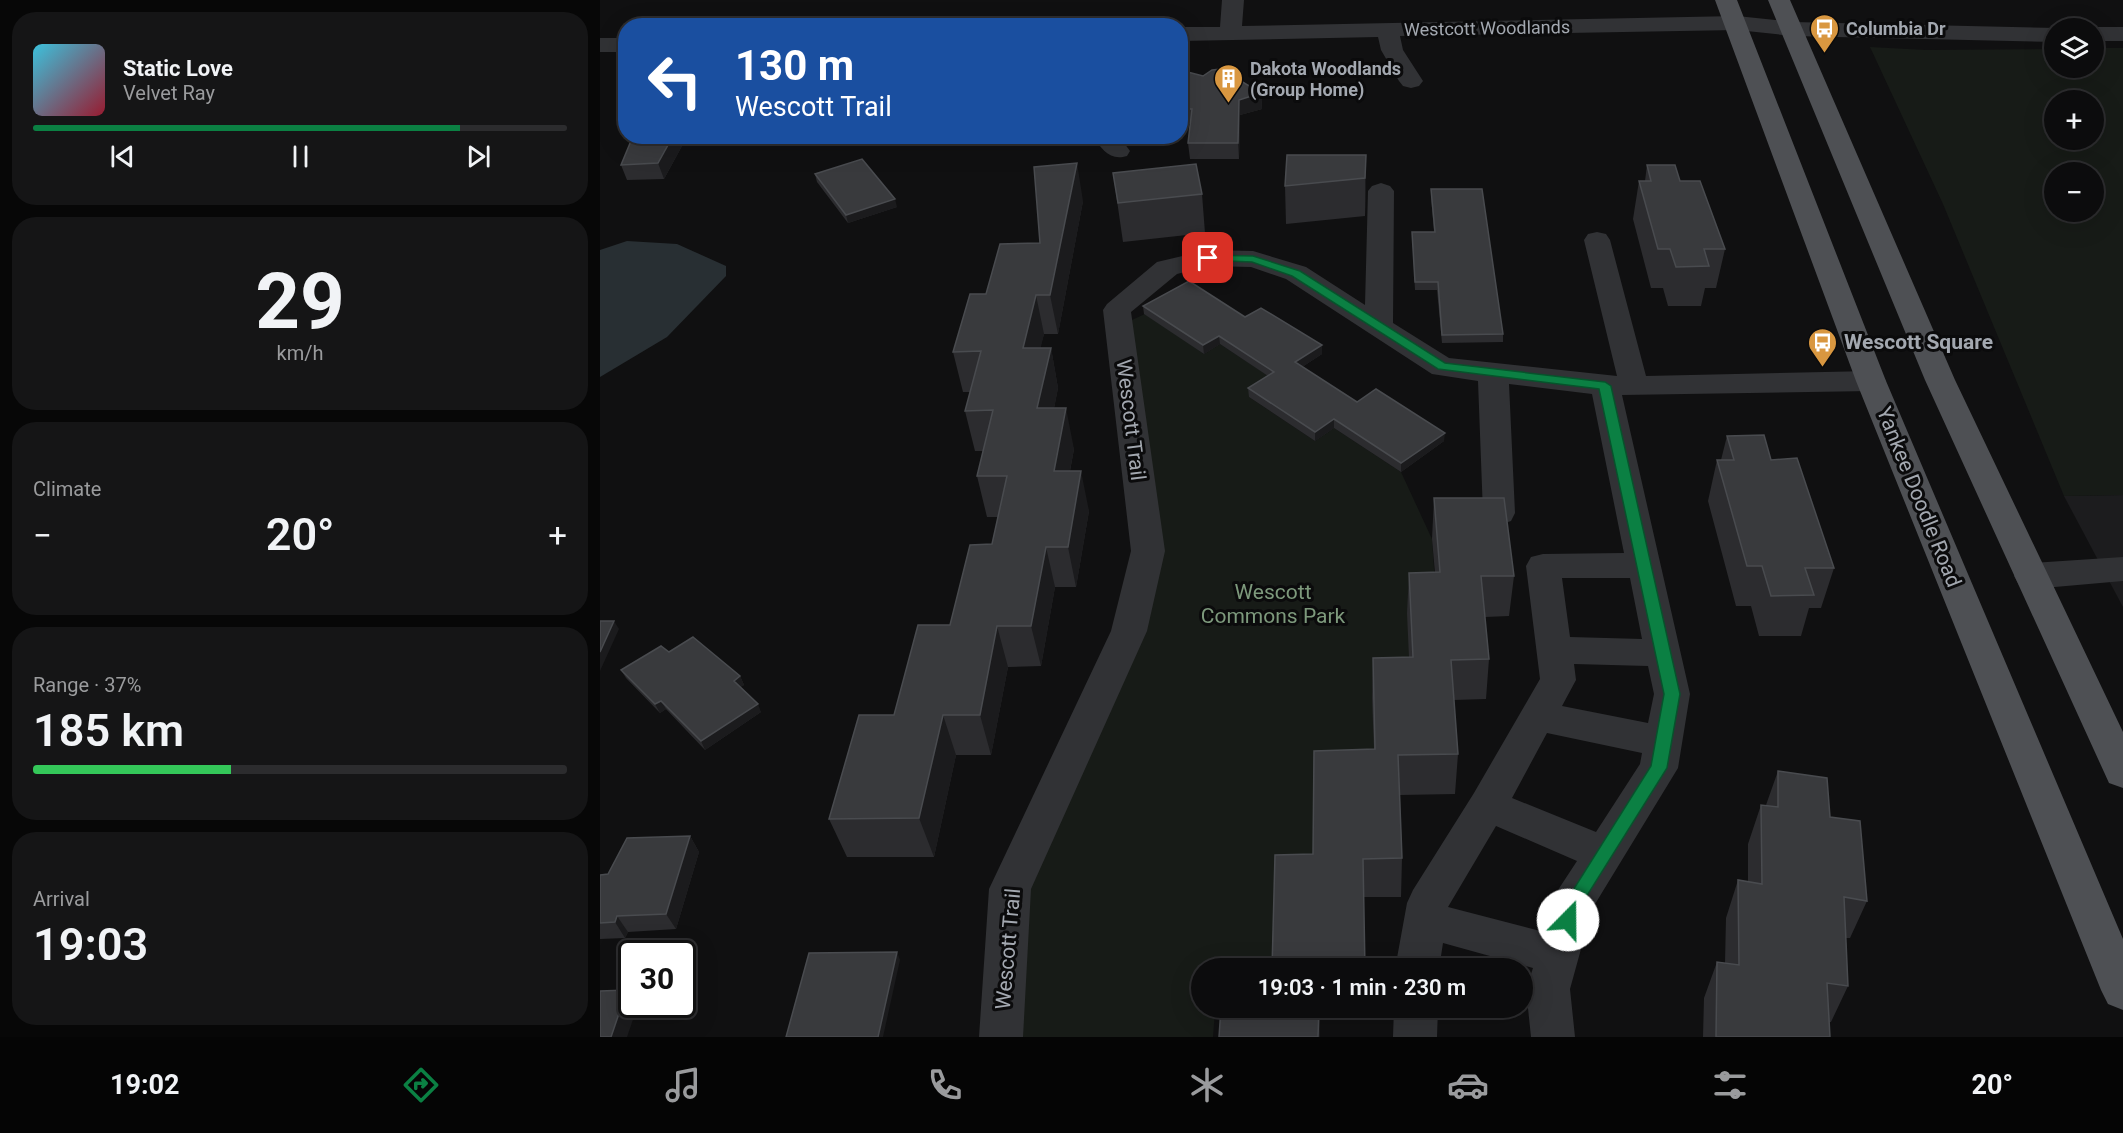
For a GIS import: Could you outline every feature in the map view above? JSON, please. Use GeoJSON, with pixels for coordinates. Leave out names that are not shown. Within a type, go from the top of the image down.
{"type":"FeatureCollection","features":[{"type":"Feature","properties":{"kind":"main road"},"geometry":{"type":"LineString","coordinates":[[1779,0],[1940,380],[2123,772]]}},
{"type":"Feature","properties":{"kind":"main road","name":"Yankee Doodle Road"},"geometry":{"type":"LineString","coordinates":[[1732,12],[1871,381],[2123,990]]}},
{"type":"Feature","properties":{"kind":"street"},"geometry":{"type":"LineString","coordinates":[[1231,33],[1233,0]]}},
{"type":"Feature","properties":{"kind":"street","name":"Westcott Woodlands"},"geometry":{"type":"LineString","coordinates":[[1188,34],[1387,30],[1732,12],[1793,29],[2044,35]]}},
{"type":"Feature","properties":{"kind":"street"},"geometry":{"type":"LineString","coordinates":[[1387,30],[1392,50],[1411,81]]}},
{"type":"Feature","properties":{"kind":"street"},"geometry":{"type":"LineString","coordinates":[[2104,34],[2123,34]]}},
{"type":"Feature","properties":{"kind":"street"},"geometry":{"type":"LineString","coordinates":[[600,45],[618,45]]}},
{"type":"Feature","properties":{"kind":"street"},"geometry":{"type":"LineString","coordinates":[[1379,327],[1381,191]]}},
{"type":"Feature","properties":{"kind":"street"},"geometry":{"type":"LineString","coordinates":[[1553,1037],[1548,989],[1573,903],[1659,768],[1672,694],[1644,565],[1597,240]]}},
{"type":"Feature","properties":{"kind":"street","name":"Wescott Trail"},"geometry":{"type":"LineString","coordinates":[[1000,1037],[1010,889],[1129,631],[1148,551],[1117,310],[1167,268],[1208,258],[1253,259],[1296,273],[1442,367],[1619,386]]}},
{"type":"Feature","properties":{"kind":"street"},"geometry":{"type":"LineString","coordinates":[[1493,372],[1499,513]]}},
{"type":"Feature","properties":{"kind":"street"},"geometry":{"type":"LineString","coordinates":[[1619,386],[1871,381]]}},
{"type":"Feature","properties":{"kind":"street"},"geometry":{"type":"LineString","coordinates":[[1419,958],[1428,903],[1488,805],[1558,680],[1543,566],[1644,565]]}},
{"type":"Feature","properties":{"kind":"street"},"geometry":{"type":"LineString","coordinates":[[2031,576],[2123,569]]}},
{"type":"Feature","properties":{"kind":"street"},"geometry":{"type":"LineString","coordinates":[[1554,650],[1663,653]]}},
{"type":"Feature","properties":{"kind":"street"},"geometry":{"type":"LineString","coordinates":[[1537,716],[1663,742]]}},
{"type":"Feature","properties":{"kind":"street"},"geometry":{"type":"LineString","coordinates":[[1488,805],[1604,854]]}},
{"type":"Feature","properties":{"kind":"street"},"geometry":{"type":"LineString","coordinates":[[1426,920],[1558,955]]}},
{"type":"Feature","properties":{"kind":"street"},"geometry":{"type":"LineString","coordinates":[[1415,1037],[1416,1018]]}},
{"type":"Feature","properties":{"kind":"shaded area"},"geometry":{"type":"Polygon","coordinates":[[[627,241],[677,244],[726,266],[726,276],[667,337],[600,377],[600,250],[627,241]]]}},
{"type":"Feature","properties":{"kind":"shaded area"},"geometry":{"type":"Polygon","coordinates":[[[2123,495],[2123,607],[2064,496],[2123,495]]]}},
{"type":"Feature","properties":{"kind":"green space"},"geometry":{"type":"Polygon","coordinates":[[[1870,47],[1926,50],[2044,49],[2044,78],[2104,78],[2104,48],[2123,48],[2123,495],[2064,496],[1943,204],[1870,47]]]}},
{"type":"Feature","properties":{"kind":"green space","name":"Wescott Commons Park"},"geometry":{"type":"Polygon","coordinates":[[[1147,313],[1204,354],[1220,344],[1275,380],[1249,397],[1315,441],[1334,428],[1401,472],[1432,539],[1437,613],[1412,697],[1375,789],[1315,893],[1282,958],[1191,958],[1191,1018],[1214,1018],[1213,1037],[1001,1037],[1010,889],[1148,551],[1119,326],[1147,313]]]}},
{"type":"Feature","properties":{"kind":"building"},"geometry":{"type":"Polygon","coordinates":[[[1221,69],[1261,93],[1239,100],[1238,143],[1188,143],[1192,109],[1188,109],[1188,72],[1203,76],[1212,70],[1221,69]]]}},
{"type":"Feature","properties":{"kind":"building"},"geometry":{"type":"Polygon","coordinates":[[[630,144],[669,144],[658,163],[621,165],[630,144]]]}},
{"type":"Feature","properties":{"kind":"building"},"geometry":{"type":"Polygon","coordinates":[[[1287,155],[1366,155],[1365,178],[1285,186],[1287,155]]]}},
{"type":"Feature","properties":{"kind":"building"},"geometry":{"type":"Polygon","coordinates":[[[862,159],[895,199],[846,215],[815,174],[862,159]]]}},
{"type":"Feature","properties":{"kind":"building"},"geometry":{"type":"Polygon","coordinates":[[[1077,163],[1050,295],[1036,295],[1023,348],[1051,348],[1037,408],[1066,408],[1054,471],[1081,471],[1068,547],[1046,547],[1031,626],[997,626],[980,715],[943,715],[919,818],[829,819],[859,715],[894,715],[918,625],[950,625],[970,545],[992,544],[1007,476],[977,476],[993,410],[965,411],[981,351],[953,352],[970,294],[986,294],[1000,244],[1040,243],[1034,167],[1077,163]]]}},
{"type":"Feature","properties":{"kind":"building"},"geometry":{"type":"Polygon","coordinates":[[[1196,164],[1202,194],[1118,203],[1113,173],[1196,164]]]}},
{"type":"Feature","properties":{"kind":"building"},"geometry":{"type":"Polygon","coordinates":[[[1647,165],[1675,165],[1680,181],[1700,181],[1725,249],[1704,249],[1709,266],[1676,267],[1670,249],[1658,249],[1639,181],[1651,181],[1647,165]]]}},
{"type":"Feature","properties":{"kind":"building"},"geometry":{"type":"Polygon","coordinates":[[[1431,189],[1482,189],[1503,334],[1442,335],[1438,282],[1415,282],[1412,232],[1435,232],[1431,189]]]}},
{"type":"Feature","properties":{"kind":"building"},"geometry":{"type":"Polygon","coordinates":[[[1189,281],[1245,317],[1261,308],[1322,345],[1295,362],[1357,402],[1376,389],[1445,433],[1401,463],[1334,419],[1315,432],[1248,388],[1274,372],[1219,336],[1203,345],[1143,306],[1189,281]]]}},
{"type":"Feature","properties":{"kind":"building"},"geometry":{"type":"Polygon","coordinates":[[[1764,435],[1771,460],[1797,458],[1834,568],[1805,568],[1814,595],[1771,596],[1762,566],[1747,566],[1717,460],[1734,460],[1727,436],[1764,435]]]}},
{"type":"Feature","properties":{"kind":"building"},"geometry":{"type":"Polygon","coordinates":[[[1434,498],[1504,498],[1514,576],[1481,576],[1489,659],[1451,660],[1458,754],[1398,755],[1402,858],[1363,859],[1365,958],[1272,958],[1275,855],[1313,854],[1314,751],[1375,749],[1373,658],[1413,657],[1409,573],[1440,572],[1434,498]]]}},
{"type":"Feature","properties":{"kind":"building"},"geometry":{"type":"Polygon","coordinates":[[[600,621],[614,621],[600,652],[600,621]]]}},
{"type":"Feature","properties":{"kind":"building"},"geometry":{"type":"Polygon","coordinates":[[[693,637],[740,676],[734,681],[758,704],[701,741],[661,701],[655,704],[621,670],[661,646],[669,652],[693,637]]]}},
{"type":"Feature","properties":{"kind":"building"},"geometry":{"type":"Polygon","coordinates":[[[1778,771],[1827,778],[1830,817],[1860,821],[1867,901],[1844,897],[1848,986],[1827,983],[1830,1037],[1716,1037],[1717,962],[1739,965],[1738,880],[1762,884],[1761,805],[1778,807],[1778,771]]]}},
{"type":"Feature","properties":{"kind":"building"},"geometry":{"type":"Polygon","coordinates":[[[690,836],[666,914],[617,916],[615,922],[600,923],[600,875],[608,874],[627,838],[690,836]]]}},
{"type":"Feature","properties":{"kind":"building"},"geometry":{"type":"Polygon","coordinates":[[[897,952],[878,1037],[786,1037],[809,953],[897,952]]]}},
{"type":"Feature","properties":{"kind":"building"},"geometry":{"type":"Polygon","coordinates":[[[618,990],[618,1016],[611,1037],[600,1037],[600,991],[618,990]]]}},
{"type":"Feature","properties":{"kind":"building"},"geometry":{"type":"Polygon","coordinates":[[[1220,1018],[1319,1018],[1318,1037],[1219,1037],[1220,1018]]]}},
{"type":"Feature","properties":{"kind":"place","name":"Columbia Dr"},"geometry":{"type":"Point","coordinates":[1825,54]}},
{"type":"Feature","properties":{"kind":"place","name":"Dakota Woodlands (Group Home)"},"geometry":{"type":"Point","coordinates":[1229,104]}},
{"type":"Feature","properties":{"kind":"place","name":"Wescott Square"},"geometry":{"type":"Point","coordinates":[1823,368]}},
{"type":"Feature","properties":{"kind":"route"},"geometry":{"type":"LineString","coordinates":[[1208,258],[1253,259],[1296,273],[1442,367],[1605,386],[1672,694],[1659,768],[1573,903],[1568,920]]}}]}
